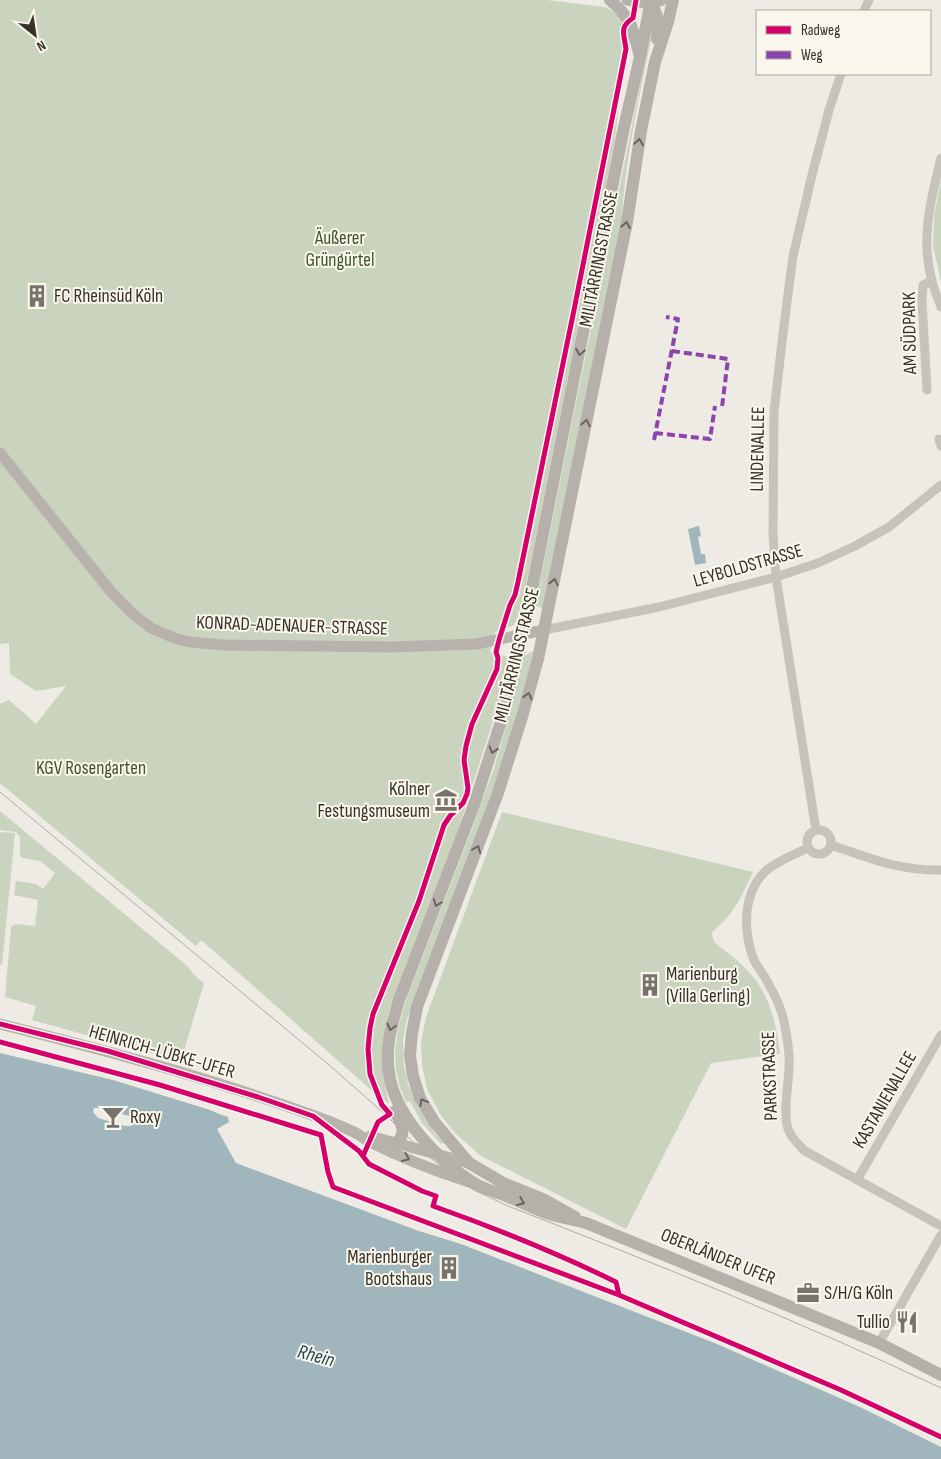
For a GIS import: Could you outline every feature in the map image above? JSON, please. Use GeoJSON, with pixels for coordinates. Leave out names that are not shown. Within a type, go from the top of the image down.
{"type":"FeatureCollection","features":[{"type":"Feature","properties":{"kind":"main road"},"geometry":{"type":"LineString","coordinates":[[610,0],[629,20],[640,57]]}},
{"type":"Feature","properties":{"kind":"main road"},"geometry":{"type":"LineString","coordinates":[[627,0],[655,1],[658,19],[655,62]]}},
{"type":"Feature","properties":{"kind":"main road","name":"MILITÄRRINGSTRASSE"},"geometry":{"type":"LineString","coordinates":[[586,1223],[555,1204],[503,1183],[469,1163],[435,1123],[420,1098],[413,1076],[410,1055],[412,1033],[418,1007],[498,793],[538,659],[627,222],[641,131],[655,62],[668,22],[672,0]]}},
{"type":"Feature","properties":{"kind":"main road","name":"MILITÄRRINGSTRASSE"},"geometry":{"type":"LineString","coordinates":[[476,1184],[451,1167],[422,1138],[409,1121],[394,1094],[390,1078],[388,1056],[389,1033],[399,1000],[488,766],[504,712],[522,635],[623,132],[655,1]]}},
{"type":"Feature","properties":{"kind":"main road","name":"KONRAD-ADENAUER-STRASSE"},"geometry":{"type":"LineString","coordinates":[[0,453],[112,593],[134,615],[151,628],[174,638],[190,642],[224,645],[392,647],[476,644],[544,630]]}},
{"type":"Feature","properties":{"kind":"main road","name":"HEINRICH-LÜBKE-UFER"},"geometry":{"type":"LineString","coordinates":[[0,1024],[108,1051],[187,1074],[314,1116],[354,1132],[469,1163]]}},
{"type":"Feature","properties":{"kind":"main road"},"geometry":{"type":"LineString","coordinates":[[394,1094],[395,1111],[403,1127],[401,1138],[396,1143]]}},
{"type":"Feature","properties":{"kind":"main road","name":"HEINRICH-LÜBKE-UFER"},"geometry":{"type":"LineString","coordinates":[[354,1132],[370,1142],[411,1160],[476,1184]]}},
{"type":"Feature","properties":{"kind":"main road","name":"OBERLÄNDER UFER"},"geometry":{"type":"LineString","coordinates":[[476,1184],[553,1215],[586,1223],[879,1343],[941,1375]]}},
{"type":"Feature","properties":{"kind":"street","name":"LINDENALLEE"},"geometry":{"type":"LineString","coordinates":[[816,830],[776,577],[773,534],[774,412],[793,256],[829,110],[841,75]]}},
{"type":"Feature","properties":{"kind":"street","name":"AM SÜDPARK"},"geometry":{"type":"LineString","coordinates":[[941,158],[926,230],[926,251],[932,280],[941,307]]}},
{"type":"Feature","properties":{"kind":"street","name":"AM SÜDPARK"},"geometry":{"type":"LineString","coordinates":[[927,390],[922,301],[923,285],[932,280]]}},
{"type":"Feature","properties":{"kind":"street","name":"LEYBOLDSTRASSE"},"geometry":{"type":"LineString","coordinates":[[544,630],[659,607],[776,577],[818,563],[874,537],[890,527],[941,485]]}},
{"type":"Feature","properties":{"kind":"street"},"geometry":{"type":"LineString","coordinates":[[822,830],[828,833],[831,839],[830,845],[822,854],[815,854],[808,848],[807,838],[810,833],[822,830]]}},
{"type":"Feature","properties":{"kind":"street"},"geometry":{"type":"LineString","coordinates":[[830,845],[892,866],[922,870],[941,870]]}},
{"type":"Feature","properties":{"kind":"street","name":"PARKSTRASSE"},"geometry":{"type":"LineString","coordinates":[[808,848],[773,865],[761,874],[748,902],[750,950],[780,1006],[784,1022],[790,1065],[786,1120],[788,1130],[795,1142],[805,1151],[941,1226]]}},
{"type":"Feature","properties":{"kind":"street","name":"KASTANIENALLEE"},"geometry":{"type":"LineString","coordinates":[[857,1180],[941,1035]]}},
{"type":"Feature","properties":{"kind":"street"},"geometry":{"type":"LineString","coordinates":[[879,1343],[941,1235]]}},
{"type":"Feature","properties":{"kind":"green space","name":"Äußerer Grüngürtel"},"geometry":{"type":"Polygon","coordinates":[[[0,0],[547,0],[605,7],[617,14],[622,20],[631,39],[619,103],[615,140],[523,603],[514,625],[495,632],[490,652],[508,657],[509,671],[457,833],[390,1008],[383,1056],[389,1104],[201,940],[196,946],[0,783],[0,704],[9,700],[36,724],[66,686],[36,691],[10,674],[9,643],[0,644],[0,0]]]}},
{"type":"Feature","properties":{"kind":"green space"},"geometry":{"type":"Polygon","coordinates":[[[655,20],[630,148],[621,226],[544,608],[535,606],[651,29],[655,20]]]}},
{"type":"Feature","properties":{"kind":"green space"},"geometry":{"type":"Polygon","coordinates":[[[941,179],[941,282],[933,246],[934,216],[941,179]]]}},
{"type":"Feature","properties":{"kind":"green space"},"geometry":{"type":"Polygon","coordinates":[[[534,651],[506,754],[407,1019],[403,1040],[404,1066],[408,1084],[418,1107],[435,1134],[444,1143],[441,1144],[422,1123],[410,1101],[406,1102],[400,1087],[396,1071],[395,1051],[398,1028],[407,997],[495,765],[525,655],[534,651]]]}},
{"type":"Feature","properties":{"kind":"green space"},"geometry":{"type":"Polygon","coordinates":[[[0,811],[186,965],[204,983],[181,1061],[32,1020],[36,1006],[5,997],[11,928],[17,924],[35,926],[38,900],[14,895],[16,881],[36,884],[43,889],[55,873],[40,861],[20,856],[20,837],[16,832],[0,830],[0,811]]]}},
{"type":"Feature","properties":{"kind":"green space"},"geometry":{"type":"Polygon","coordinates":[[[502,812],[753,872],[737,904],[727,918],[713,931],[712,935],[714,942],[743,966],[761,988],[773,1018],[780,1052],[779,1054],[711,1063],[626,1229],[481,1156],[455,1133],[440,1114],[427,1089],[422,1065],[421,1042],[426,1017],[502,812]]]}},
{"type":"Feature","properties":{"kind":"green space"},"geometry":{"type":"Polygon","coordinates":[[[0,832],[15,833],[2,965],[0,965],[0,832]]]}},
{"type":"Feature","properties":{"kind":"water"},"geometry":{"type":"Polygon","coordinates":[[[699,526],[701,536],[698,537],[701,554],[705,554],[706,563],[695,565],[688,529],[699,526]]]}},
{"type":"Feature","properties":{"kind":"water","name":"Rhein"},"geometry":{"type":"Polygon","coordinates":[[[0,1053],[113,1080],[228,1117],[229,1122],[217,1129],[236,1163],[419,1231],[461,1244],[717,1344],[862,1408],[941,1447],[941,1459],[0,1459],[0,1053]]]}},
{"type":"Feature","properties":{"kind":"pier","name":"Roxy"},"geometry":{"type":"Polygon","coordinates":[[[94,1108],[102,1108],[129,1116],[133,1119],[133,1122],[131,1126],[125,1126],[98,1118],[93,1112],[94,1108]]]}},
{"type":"Feature","properties":{"kind":"tram line"},"geometry":{"type":"LineString","coordinates":[[0,792],[328,1064],[387,1116],[421,1150],[454,1177],[474,1190],[508,1206],[780,1316],[941,1388]]}},
{"type":"Feature","properties":{"kind":"marked path"},"geometry":{"type":"LineString","coordinates":[[654,440],[678,319],[666,317]]}},
{"type":"Feature","properties":{"kind":"marked path"},"geometry":{"type":"LineString","coordinates":[[672,351],[728,359],[722,407]]}},
{"type":"Feature","properties":{"kind":"marked path"},"geometry":{"type":"LineString","coordinates":[[655,433],[710,439],[715,406]]}},
{"type":"Feature","properties":{"kind":"cycle path"},"geometry":{"type":"LineString","coordinates":[[363,1156],[378,1122],[390,1114],[382,1105],[370,1074],[368,1049],[373,1014],[419,901],[444,825],[463,803],[467,794],[468,788],[464,760],[466,746],[472,724],[497,669],[498,658],[496,652],[518,582],[626,49],[624,28],[633,18],[636,0]]}},
{"type":"Feature","properties":{"kind":"cycle path"},"geometry":{"type":"LineString","coordinates":[[0,1024],[108,1051],[313,1116],[359,1151],[369,1164],[422,1191],[436,1196],[433,1206],[526,1241],[594,1271],[616,1282],[619,1295]]}},
{"type":"Feature","properties":{"kind":"cycle path"},"geometry":{"type":"LineString","coordinates":[[0,1042],[160,1085],[321,1135],[333,1187],[619,1295],[841,1390],[941,1437]]}},
{"type":"Feature","properties":{"kind":"place","name":"FC Rheinsüd Köln"},"geometry":{"type":"Point","coordinates":[37,296]}},
{"type":"Feature","properties":{"kind":"place","name":"Kölner Festungsmuseum"},"geometry":{"type":"Point","coordinates":[446,800]}},
{"type":"Feature","properties":{"kind":"place","name":"Marienburg (Villa Gerling)"},"geometry":{"type":"Point","coordinates":[650,985]}},
{"type":"Feature","properties":{"kind":"place","name":"Roxy"},"geometry":{"type":"Point","coordinates":[113,1117]}},
{"type":"Feature","properties":{"kind":"place","name":"Marienburger Bootshaus"},"geometry":{"type":"Point","coordinates":[449,1268]}},
{"type":"Feature","properties":{"kind":"place","name":"S/H/G Köln"},"geometry":{"type":"Point","coordinates":[808,1293]}},
{"type":"Feature","properties":{"kind":"place","name":"Tullio"},"geometry":{"type":"Point","coordinates":[907,1322]}},
{"type":"Feature","properties":{"kind":"park label","name":"KGV Rosengarten"},"geometry":{"type":"Point","coordinates":[91,768]}}]}
